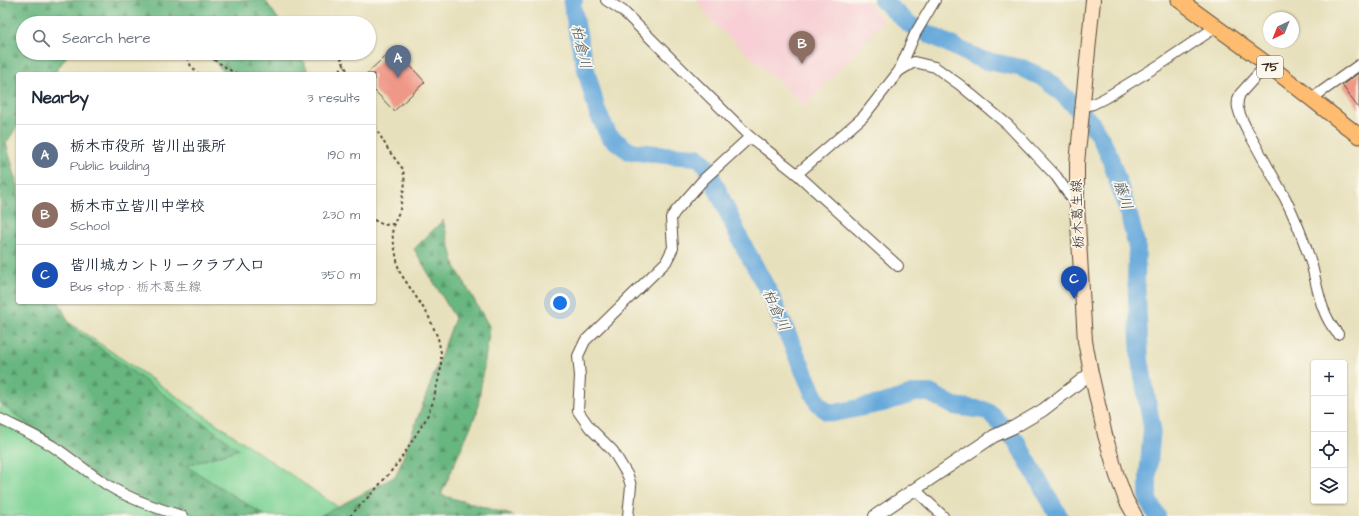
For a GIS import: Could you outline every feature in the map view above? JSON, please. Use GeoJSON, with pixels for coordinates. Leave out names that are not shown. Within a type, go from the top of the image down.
{"type":"FeatureCollection","features":[{"type":"Feature","properties":{"kind":"main road","name":"栃木葛生線"},"geometry":{"type":"LineString","coordinates":[[1093,0],[1077,163],[1077,206],[1085,341],[1105,435],[1117,476],[1126,500],[1135,516]]}},
{"type":"Feature","properties":{"kind":"main road","name":"75"},"geometry":{"type":"LineString","coordinates":[[1180,0],[1267,64],[1359,136]]}},
{"type":"Feature","properties":{"kind":"street"},"geometry":{"type":"LineString","coordinates":[[606,0],[623,11],[750,136],[797,174],[898,266]]}},
{"type":"Feature","properties":{"kind":"street"},"geometry":{"type":"LineString","coordinates":[[797,174],[863,117],[899,71],[918,30],[935,0]]}},
{"type":"Feature","properties":{"kind":"street"},"geometry":{"type":"LineString","coordinates":[[1083,105],[1093,104],[1104,98],[1164,62],[1216,27]]}},
{"type":"Feature","properties":{"kind":"street"},"geometry":{"type":"LineString","coordinates":[[899,71],[914,62],[935,67],[960,85],[1008,125],[1056,176],[1077,206]]}},
{"type":"Feature","properties":{"kind":"street"},"geometry":{"type":"LineString","coordinates":[[1267,64],[1240,94],[1238,98],[1238,108],[1244,124],[1296,221],[1312,265],[1322,307],[1333,328],[1338,334]]}},
{"type":"Feature","properties":{"kind":"street"},"geometry":{"type":"LineString","coordinates":[[1311,99],[1359,65]]}},
{"type":"Feature","properties":{"kind":"street"},"geometry":{"type":"LineString","coordinates":[[628,516],[631,486],[628,476],[613,451],[590,428],[578,411],[580,376],[578,356],[585,341],[666,262],[673,248],[671,218],[675,212],[704,179],[750,136]]}},
{"type":"Feature","properties":{"kind":"street"},"geometry":{"type":"LineString","coordinates":[[875,516],[994,436],[1014,427],[1043,410],[1091,374]]}},
{"type":"Feature","properties":{"kind":"street"},"geometry":{"type":"LineString","coordinates":[[0,419],[53,446],[109,486],[131,498],[182,516]]}},
{"type":"Feature","properties":{"kind":"street"},"geometry":{"type":"LineString","coordinates":[[913,490],[922,496],[943,516]]}},
{"type":"Feature","properties":{"kind":"path"},"geometry":{"type":"LineString","coordinates":[[188,60],[197,72]]}},
{"type":"Feature","properties":{"kind":"path"},"geometry":{"type":"LineString","coordinates":[[215,60],[233,72]]}},
{"type":"Feature","properties":{"kind":"path"},"geometry":{"type":"LineString","coordinates":[[342,60],[348,72]]}},
{"type":"Feature","properties":{"kind":"path"},"geometry":{"type":"LineString","coordinates":[[336,72],[345,65]]}},
{"type":"Feature","properties":{"kind":"path"},"geometry":{"type":"LineString","coordinates":[[350,516],[375,490],[398,462],[426,419],[433,402],[441,368],[441,353],[438,338],[428,315],[400,271],[392,233],[400,209],[405,183],[403,170],[389,151],[376,128]]}},
{"type":"Feature","properties":{"kind":"path"},"geometry":{"type":"LineString","coordinates":[[376,221],[384,226],[394,224]]}},
{"type":"Feature","properties":{"kind":"shaded area"},"geometry":{"type":"Polygon","coordinates":[[[697,0],[866,0],[884,21],[805,106],[711,21],[697,0]]]}},
{"type":"Feature","properties":{"kind":"green space"},"geometry":{"type":"Polygon","coordinates":[[[0,0],[265,0],[276,16],[16,16],[16,60],[64,60],[55,72],[16,72],[16,128],[6,143],[16,179],[16,304],[60,304],[71,327],[239,449],[186,466],[266,516],[160,516],[108,485],[0,403],[0,0]]]}},
{"type":"Feature","properties":{"kind":"green space"},"geometry":{"type":"Polygon","coordinates":[[[213,60],[303,60],[308,72],[224,72],[213,60]]]}},
{"type":"Feature","properties":{"kind":"green space"},"geometry":{"type":"Polygon","coordinates":[[[443,220],[455,266],[490,328],[477,412],[441,495],[515,516],[320,516],[396,476],[455,318],[414,249],[443,220]]]}},
{"type":"Feature","properties":{"kind":"green space"},"geometry":{"type":"Polygon","coordinates":[[[0,276],[16,299],[16,304],[42,304],[351,516],[0,516],[0,276]]]}},
{"type":"Feature","properties":{"kind":"building"},"geometry":{"type":"Polygon","coordinates":[[[394,48],[425,82],[394,111],[376,92],[376,72],[368,72],[394,48]]]}},
{"type":"Feature","properties":{"kind":"building"},"geometry":{"type":"Polygon","coordinates":[[[1359,73],[1359,109],[1342,85],[1359,73]]]}},
{"type":"Feature","properties":{"kind":"waterway","name":"柏倉川"},"geometry":{"type":"LineString","coordinates":[[574,0],[572,4],[582,54],[597,111],[609,136],[629,151],[698,157],[706,165],[742,243],[770,294],[817,402],[826,411],[834,413],[883,403],[916,393],[930,393],[954,406],[984,410],[991,414],[1016,441],[1059,516]]}},
{"type":"Feature","properties":{"kind":"waterway","name":"藤川"},"geometry":{"type":"LineString","coordinates":[[882,0],[909,24],[961,50],[982,60],[1022,68],[1046,79],[1092,124],[1100,137],[1109,155],[1129,215],[1137,248],[1136,277],[1140,360],[1152,428],[1148,475],[1148,500],[1157,516]]}},
{"type":"Feature","properties":{"kind":"place","name":"栃木市立皆川中学校"},"geometry":{"type":"Point","coordinates":[802,64]}},
{"type":"Feature","properties":{"kind":"place","name":"栃木市役所 皆川出張所"},"geometry":{"type":"Point","coordinates":[398,78]}},
{"type":"Feature","properties":{"kind":"place","name":"皆川城カントリークラブ入口"},"geometry":{"type":"Point","coordinates":[1074,299]}}]}
